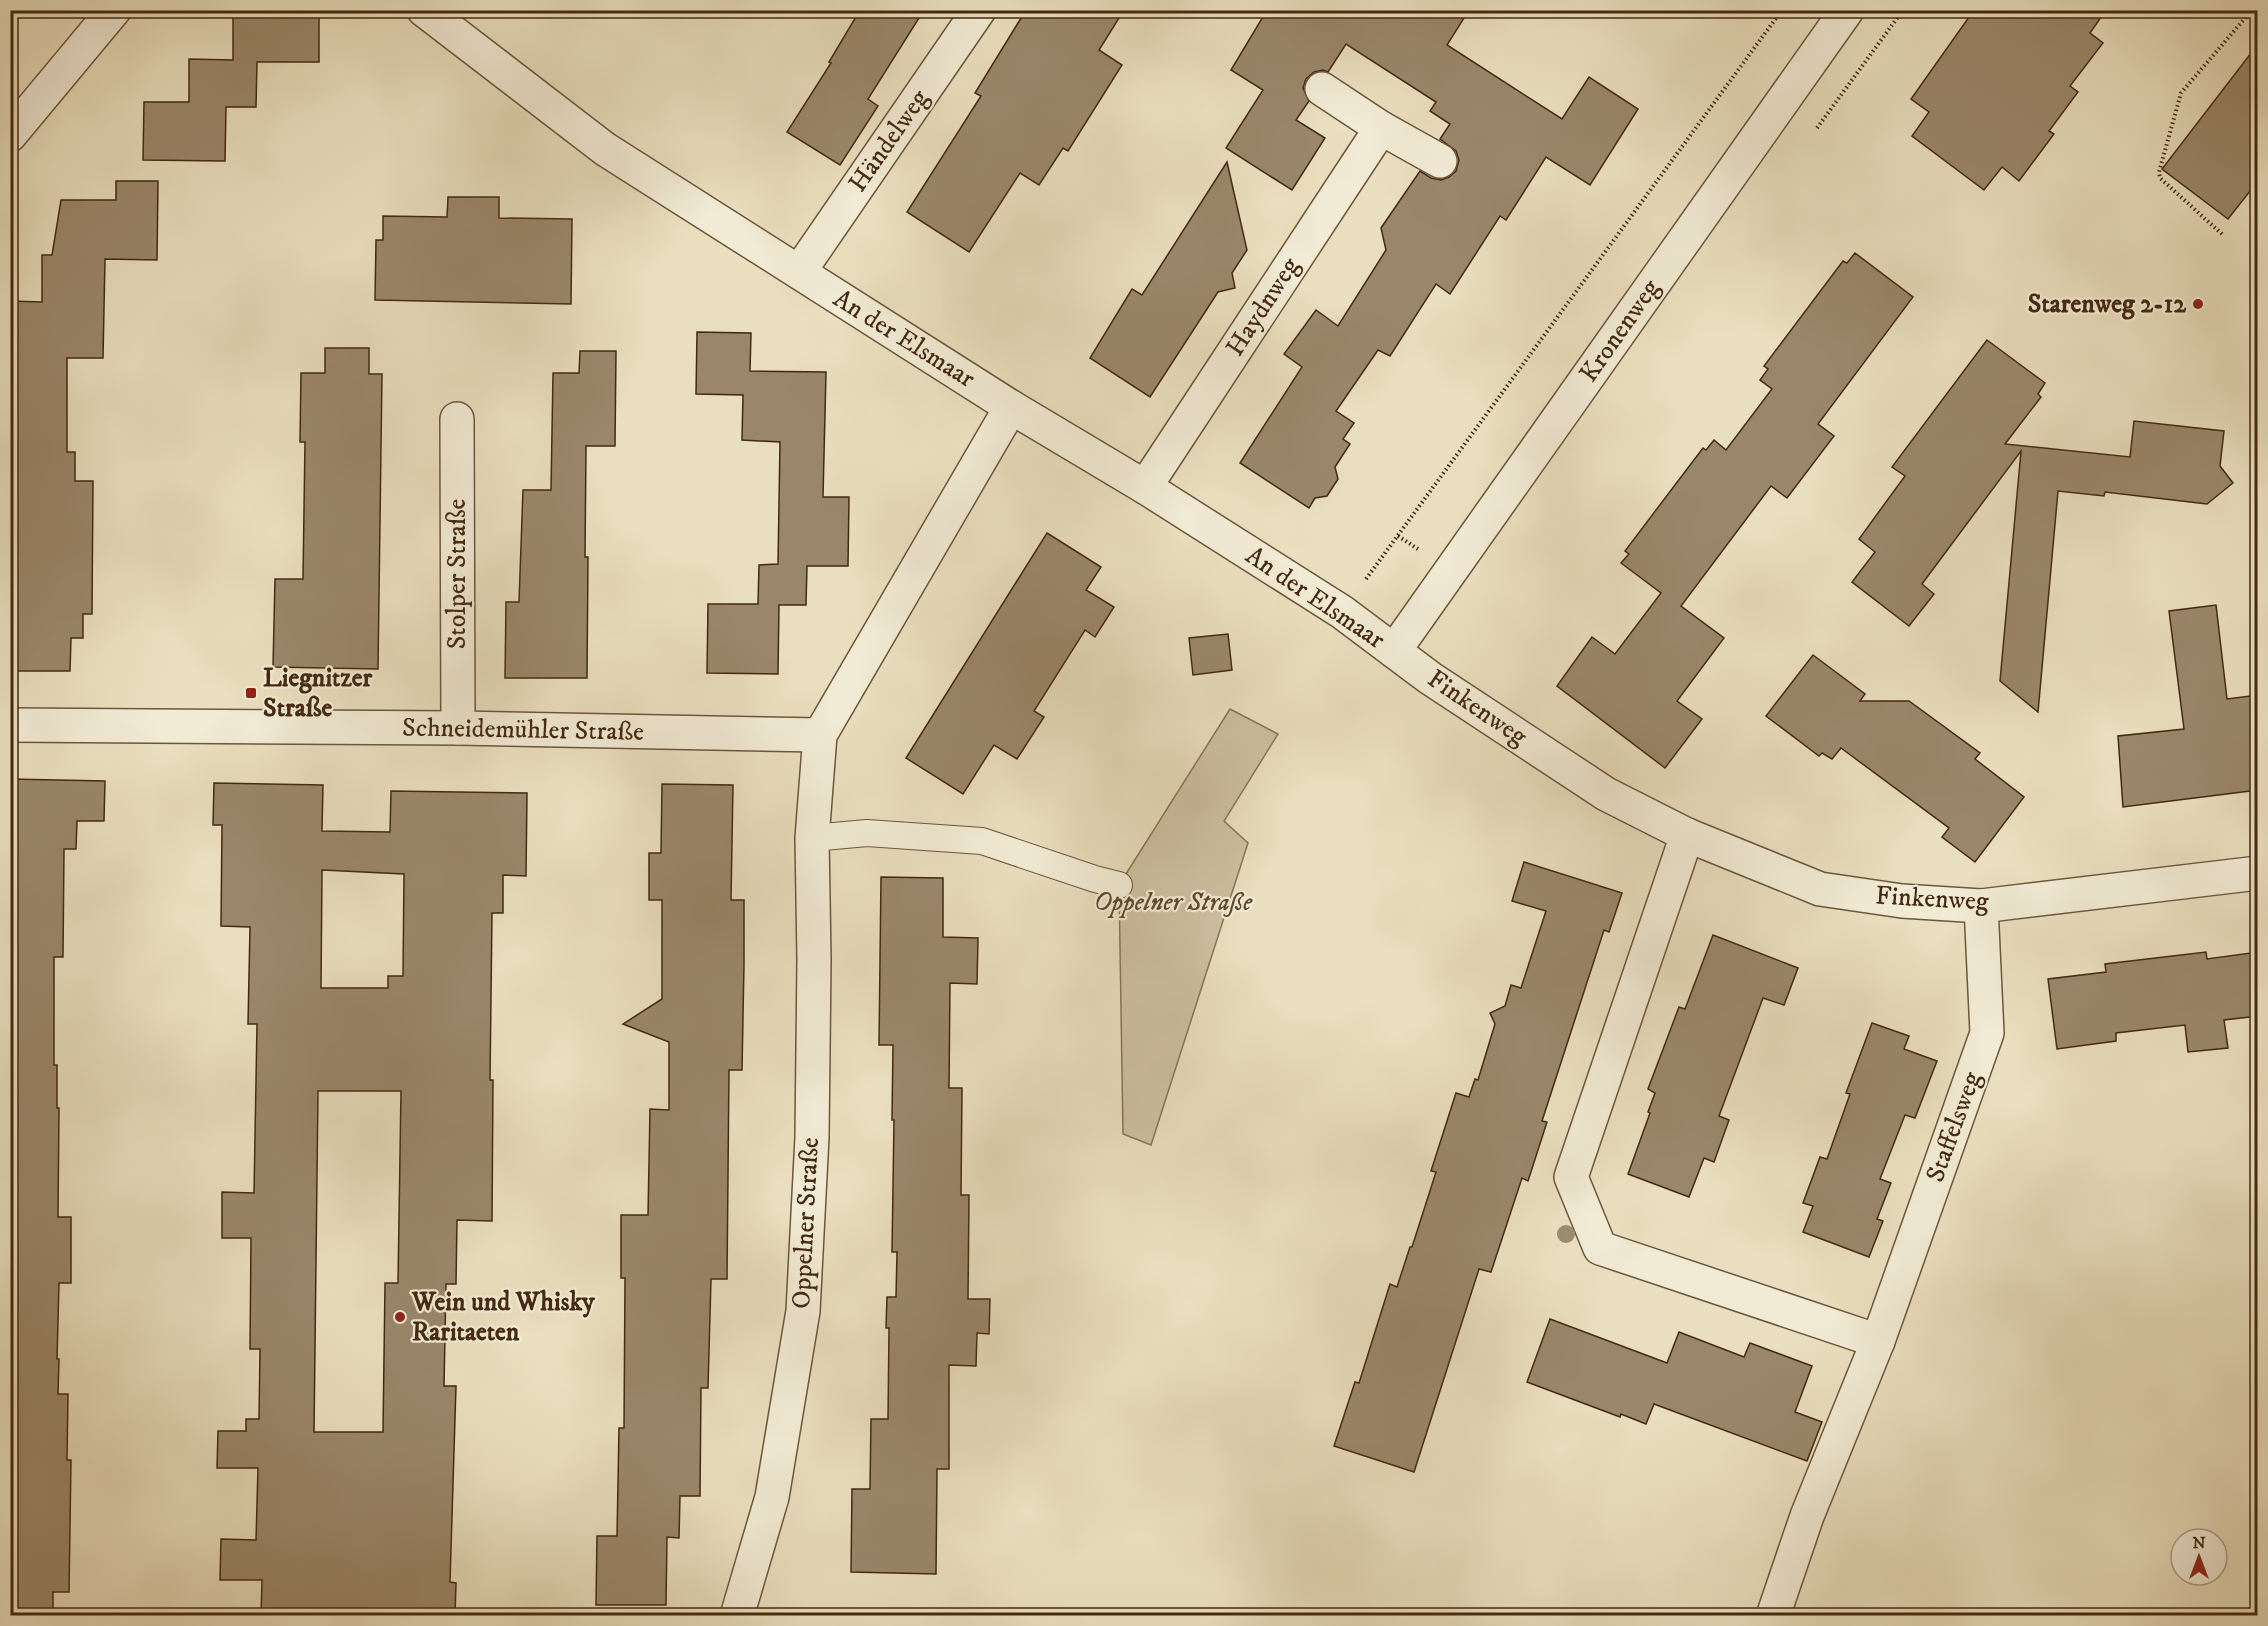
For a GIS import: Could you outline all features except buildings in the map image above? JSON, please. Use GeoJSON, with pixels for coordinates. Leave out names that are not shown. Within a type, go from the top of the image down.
{"type":"FeatureCollection","features":[{"type":"Feature","properties":{"kind":"street"},"geometry":{"type":"LineString","coordinates":[[10,135],[114,10]]}},
{"type":"Feature","properties":{"kind":"street","name":"An der Elsmaar"},"geometry":{"type":"LineString","coordinates":[[424,10],[605,149],[1011,407],[1145,487],[1342,612],[1394,651]]}},
{"type":"Feature","properties":{"kind":"street","name":"Händelweg"},"geometry":{"type":"LineString","coordinates":[[799,272],[979,10]]}},
{"type":"Feature","properties":{"kind":"street","name":"Kronenweg"},"geometry":{"type":"LineString","coordinates":[[1394,651],[1847,10]]}},
{"type":"Feature","properties":{"kind":"street"},"geometry":{"type":"LineString","coordinates":[[1322,89],[1382,128],[1440,161]]}},
{"type":"Feature","properties":{"kind":"street","name":"Haydnweg"},"geometry":{"type":"LineString","coordinates":[[1145,487],[1382,128]]}},
{"type":"Feature","properties":{"kind":"street","name":"Oppelner Straße"},"geometry":{"type":"LineString","coordinates":[[737,1616],[772,1497],[803,1311],[812,1137],[814,960],[812,838],[820,735],[1011,407]]}},
{"type":"Feature","properties":{"kind":"street","name":"Stolper Straße"},"geometry":{"type":"LineString","coordinates":[[457,419],[458,728]]}},
{"type":"Feature","properties":{"kind":"street","name":"Finkenweg"},"geometry":{"type":"LineString","coordinates":[[1394,651],[1430,678],[1606,794],[1687,835],[1820,889],[1902,901],[1981,906],[2258,873]]}},
{"type":"Feature","properties":{"kind":"street","name":"Schneidemühler Straße"},"geometry":{"type":"LineString","coordinates":[[10,725],[458,728],[820,735]]}},
{"type":"Feature","properties":{"kind":"street"},"geometry":{"type":"LineString","coordinates":[[1687,835],[1571,1178],[1600,1248],[1878,1341]]}},
{"type":"Feature","properties":{"kind":"street","name":"Staffelsweg"},"geometry":{"type":"LineString","coordinates":[[1773,1616],[1807,1516],[1878,1341],[1987,1033],[1981,906]]}},
{"type":"Feature","properties":{"kind":"lane"},"geometry":{"type":"LineString","coordinates":[[812,838],[867,833],[982,841],[1119,885]]}},
{"type":"Feature","properties":{"kind":"path"},"geometry":{"type":"LineString","coordinates":[[1342,612],[1782,10]]}},
{"type":"Feature","properties":{"kind":"path"},"geometry":{"type":"LineString","coordinates":[[2222,234],[2160,178],[2159,171],[2181,93],[2252,10]]}},
{"type":"Feature","properties":{"kind":"green space","name":"Oppelner Straße"},"geometry":{"type":"Polygon","coordinates":[[[1230,709],[1278,734],[1224,821],[1248,843],[1151,1145],[1123,1134],[1119,885],[1230,709]]]}},
{"type":"Feature","properties":{"kind":"place","name":"Starenweg 2-12"},"geometry":{"type":"Point","coordinates":[2198,304]}},
{"type":"Feature","properties":{"kind":"place","name":"Liegnitzer Straße"},"geometry":{"type":"Point","coordinates":[251,693]}},
{"type":"Feature","properties":{"kind":"place","name":"Wein und Whisky Raritaeten"},"geometry":{"type":"Point","coordinates":[400,1317]}}]}
